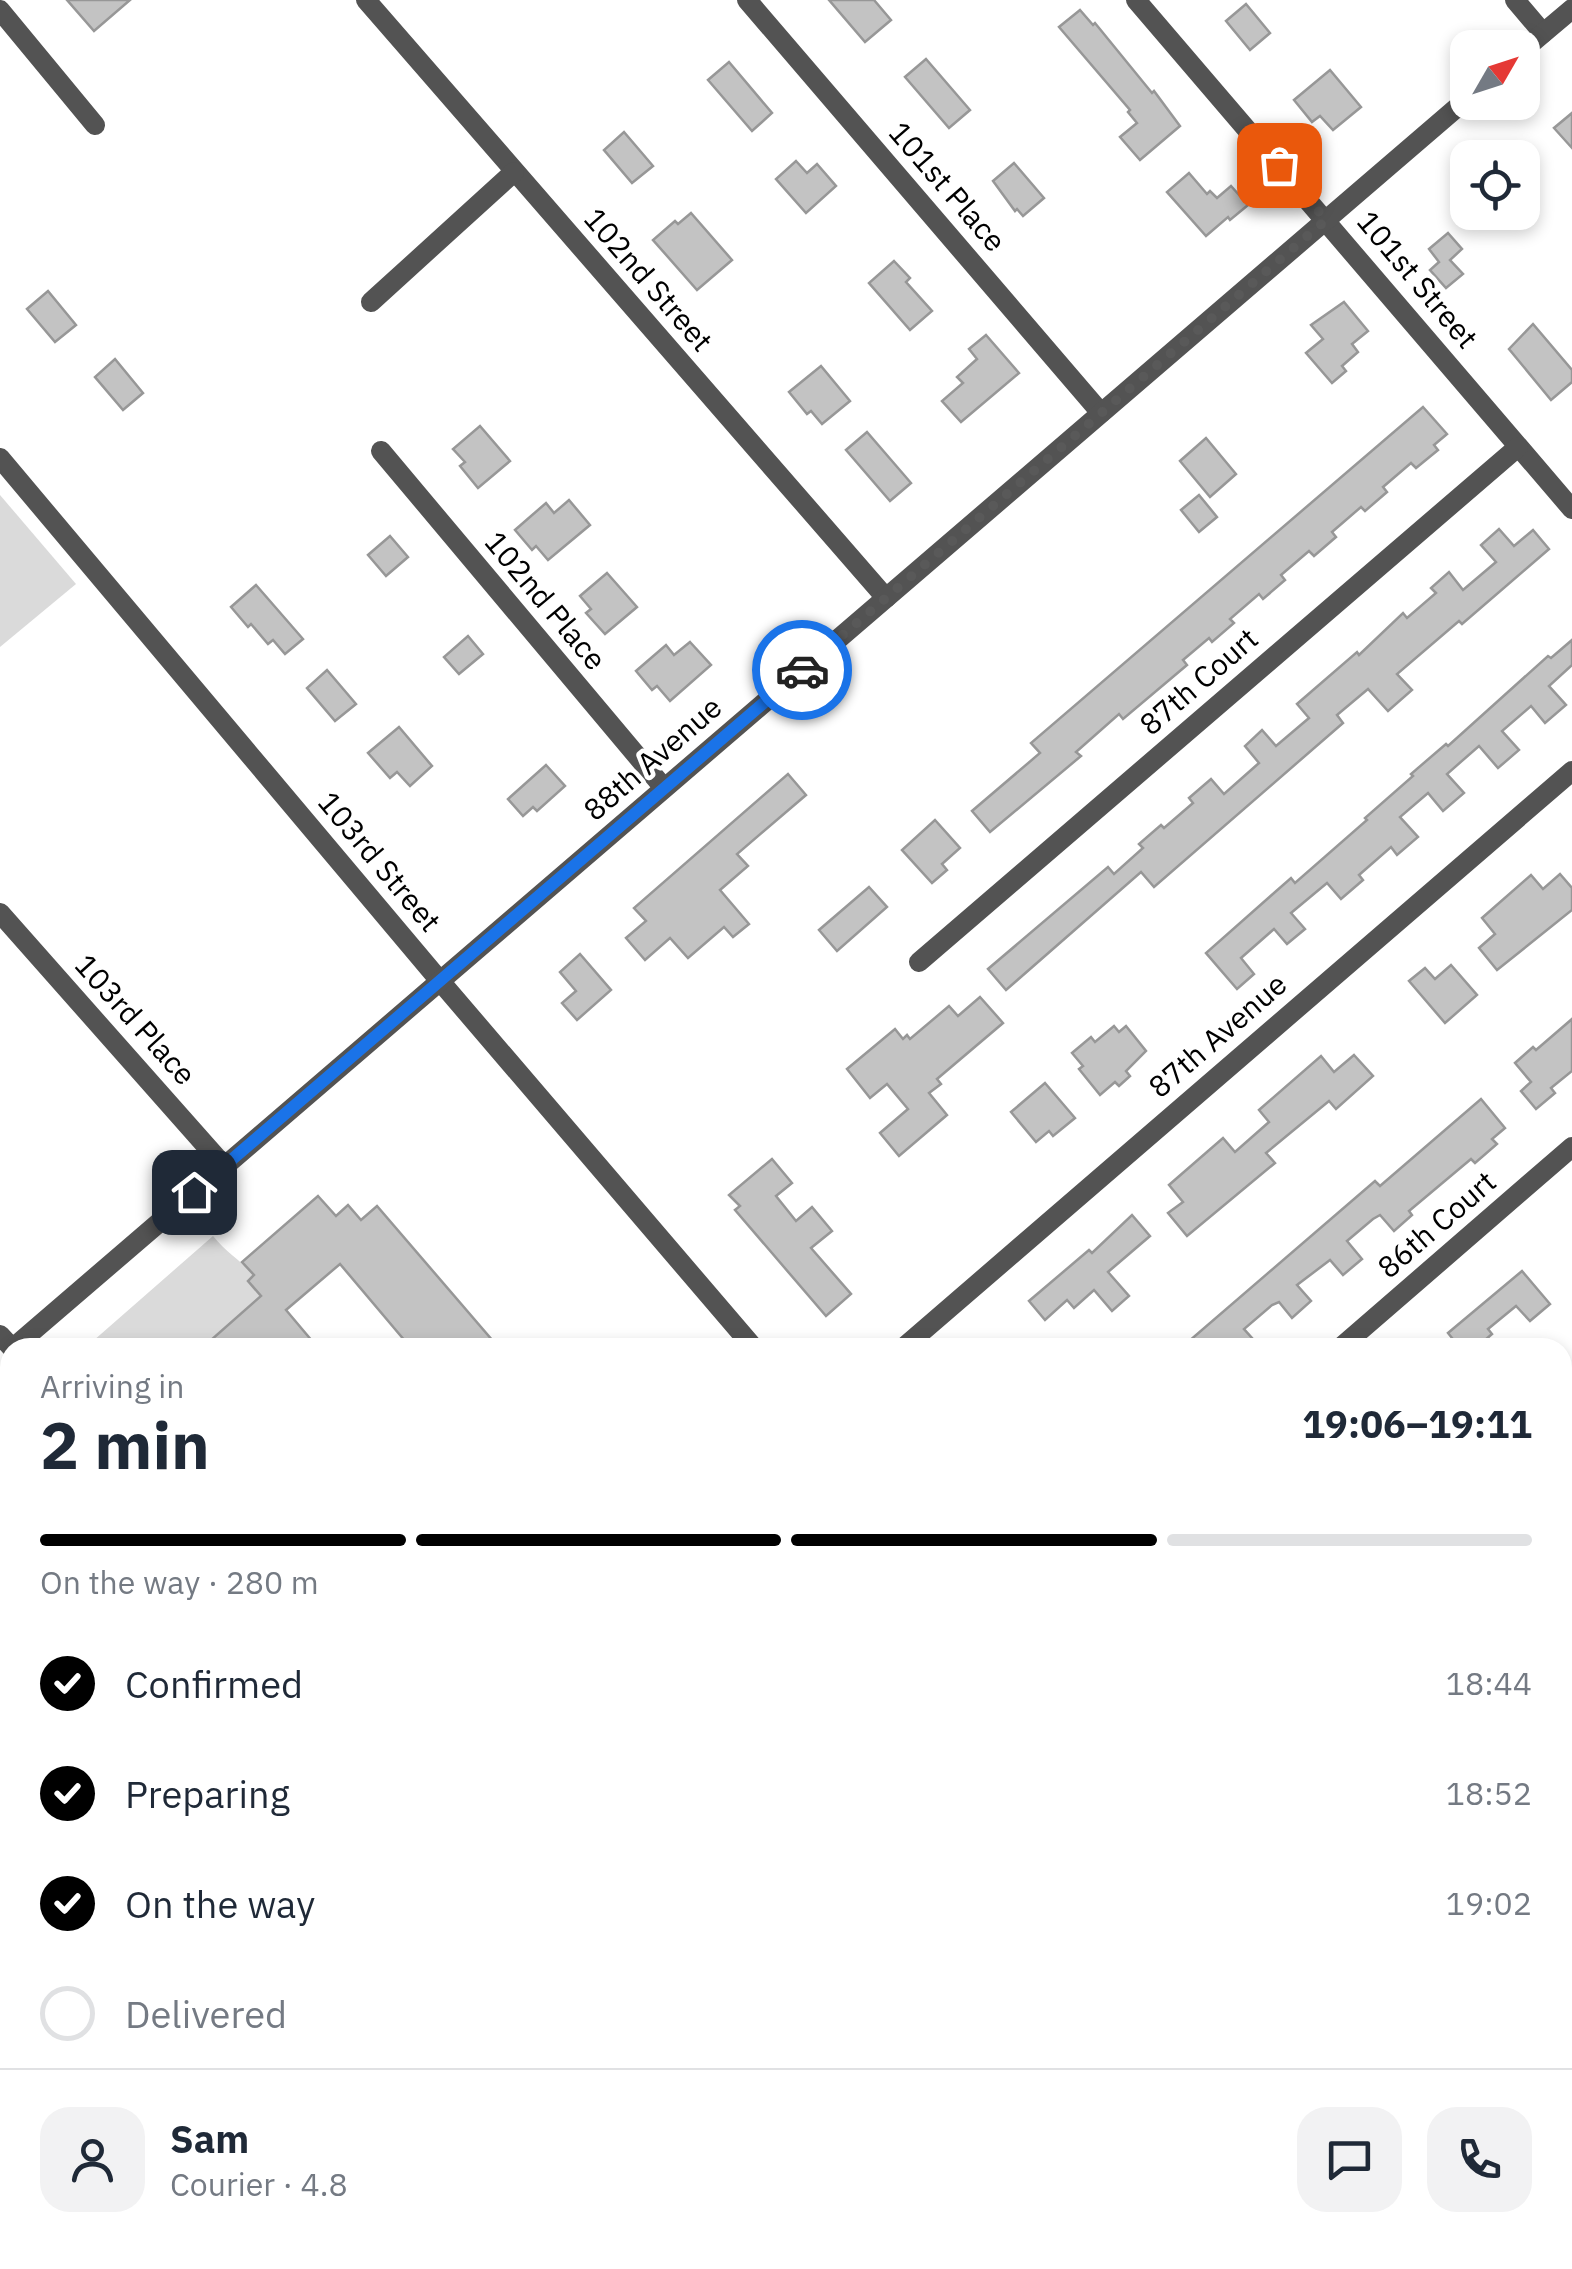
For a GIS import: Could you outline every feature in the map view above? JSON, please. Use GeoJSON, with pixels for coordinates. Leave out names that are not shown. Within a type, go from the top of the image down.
{"type":"FeatureCollection","features":[{"type":"Feature","properties":{"kind":"street","name":"102nd Street"},"geometry":{"type":"LineString","coordinates":[[366,0],[886,598]]}},
{"type":"Feature","properties":{"kind":"street","name":"101st Place"},"geometry":{"type":"LineString","coordinates":[[747,0],[1101,413]]}},
{"type":"Feature","properties":{"kind":"street","name":"101st Street"},"geometry":{"type":"LineString","coordinates":[[1136,0],[1572,509]]}},
{"type":"Feature","properties":{"kind":"street"},"geometry":{"type":"LineString","coordinates":[[1515,0],[1543,33]]}},
{"type":"Feature","properties":{"kind":"street"},"geometry":{"type":"LineString","coordinates":[[1540,36],[1572,8]]}},
{"type":"Feature","properties":{"kind":"street"},"geometry":{"type":"LineString","coordinates":[[0,10],[95,125]]}},
{"type":"Feature","properties":{"kind":"street","name":"88th Avenue"},"geometry":{"type":"LineString","coordinates":[[24,1338],[1450,113]]}},
{"type":"Feature","properties":{"kind":"street"},"geometry":{"type":"LineString","coordinates":[[371,302],[514,172]]}},
{"type":"Feature","properties":{"kind":"street","name":"87th Court"},"geometry":{"type":"LineString","coordinates":[[919,962],[1518,446]]}},
{"type":"Feature","properties":{"kind":"street","name":"102nd Place"},"geometry":{"type":"LineString","coordinates":[[381,452],[664,788]]}},
{"type":"Feature","properties":{"kind":"street","name":"103rd Street"},"geometry":{"type":"LineString","coordinates":[[0,458],[745,1338]]}},
{"type":"Feature","properties":{"kind":"street","name":"87th Avenue"},"geometry":{"type":"LineString","coordinates":[[915,1338],[1572,771]]}},
{"type":"Feature","properties":{"kind":"street","name":"103rd Place"},"geometry":{"type":"LineString","coordinates":[[0,914],[224,1166]]}},
{"type":"Feature","properties":{"kind":"street","name":"86th Court"},"geometry":{"type":"LineString","coordinates":[[1352,1338],[1572,1147]]}},
{"type":"Feature","properties":{"kind":"shaded area"},"geometry":{"type":"Polygon","coordinates":[[[0,495],[76,584],[0,647],[0,495]]]}},
{"type":"Feature","properties":{"kind":"shaded area"},"geometry":{"type":"Polygon","coordinates":[[[213,1236],[254,1275],[248,1281],[261,1296],[212,1338],[96,1338],[213,1236]]]}},
{"type":"Feature","properties":{"kind":"building"},"geometry":{"type":"Polygon","coordinates":[[[67,0],[130,0],[94,31],[67,0]]]}},
{"type":"Feature","properties":{"kind":"building"},"geometry":{"type":"Polygon","coordinates":[[[829,0],[874,0],[891,20],[865,42],[829,0]]]}},
{"type":"Feature","properties":{"kind":"building"},"geometry":{"type":"Polygon","coordinates":[[[1246,4],[1270,33],[1250,50],[1226,21],[1246,4]]]}},
{"type":"Feature","properties":{"kind":"building"},"geometry":{"type":"Polygon","coordinates":[[[1080,10],[1154,91],[1180,126],[1140,160],[1120,137],[1137,123],[1130,110],[1059,27],[1080,10]]]}},
{"type":"Feature","properties":{"kind":"building"},"geometry":{"type":"Polygon","coordinates":[[[926,59],[970,110],[949,128],[905,77],[926,59]]]}},
{"type":"Feature","properties":{"kind":"building"},"geometry":{"type":"Polygon","coordinates":[[[729,62],[772,113],[752,131],[708,80],[729,62]]]}},
{"type":"Feature","properties":{"kind":"building"},"geometry":{"type":"Polygon","coordinates":[[[1330,70],[1361,107],[1333,130],[1320,116],[1312,122],[1294,100],[1330,70]]]}},
{"type":"Feature","properties":{"kind":"building"},"geometry":{"type":"Polygon","coordinates":[[[1572,113],[1572,148],[1554,128],[1572,113]]]}},
{"type":"Feature","properties":{"kind":"building"},"geometry":{"type":"Polygon","coordinates":[[[624,132],[653,166],[632,183],[604,150],[624,132]]]}},
{"type":"Feature","properties":{"kind":"building"},"geometry":{"type":"Polygon","coordinates":[[[796,161],[807,173],[817,164],[836,186],[806,213],[776,179],[796,161]]]}},
{"type":"Feature","properties":{"kind":"building"},"geometry":{"type":"Polygon","coordinates":[[[1014,163],[1044,198],[1023,216],[993,181],[1014,163]]]}},
{"type":"Feature","properties":{"kind":"building"},"geometry":{"type":"Polygon","coordinates":[[[1189,173],[1207,194],[1210,191],[1217,198],[1231,186],[1248,205],[1206,236],[1167,192],[1189,173]]]}},
{"type":"Feature","properties":{"kind":"building"},"geometry":{"type":"Polygon","coordinates":[[[691,213],[732,260],[697,290],[653,240],[691,213]]]}},
{"type":"Feature","properties":{"kind":"building"},"geometry":{"type":"Polygon","coordinates":[[[1448,233],[1462,249],[1450,260],[1463,274],[1446,288],[1430,270],[1439,262],[1429,249],[1448,233]]]}},
{"type":"Feature","properties":{"kind":"building"},"geometry":{"type":"Polygon","coordinates":[[[894,261],[910,278],[906,282],[932,311],[910,330],[869,283],[894,261]]]}},
{"type":"Feature","properties":{"kind":"building"},"geometry":{"type":"Polygon","coordinates":[[[48,291],[76,325],[55,342],[27,309],[48,291]]]}},
{"type":"Feature","properties":{"kind":"building"},"geometry":{"type":"Polygon","coordinates":[[[1344,302],[1368,331],[1352,344],[1358,352],[1342,366],[1346,371],[1332,383],[1306,353],[1323,339],[1311,325],[1344,302]]]}},
{"type":"Feature","properties":{"kind":"building"},"geometry":{"type":"Polygon","coordinates":[[[1533,324],[1572,370],[1572,382],[1551,400],[1509,349],[1533,324]]]}},
{"type":"Feature","properties":{"kind":"building"},"geometry":{"type":"Polygon","coordinates":[[[986,335],[1019,373],[961,422],[942,401],[963,383],[957,377],[977,359],[969,349],[986,335]]]}},
{"type":"Feature","properties":{"kind":"building"},"geometry":{"type":"Polygon","coordinates":[[[115,359],[143,393],[123,410],[95,377],[115,359]]]}},
{"type":"Feature","properties":{"kind":"building"},"geometry":{"type":"Polygon","coordinates":[[[821,366],[850,401],[822,424],[811,411],[807,414],[789,392],[821,366]]]}},
{"type":"Feature","properties":{"kind":"building"},"geometry":{"type":"Polygon","coordinates":[[[1423,407],[1447,434],[1434,445],[1438,450],[1416,468],[1411,463],[1383,487],[1387,492],[1365,511],[1361,507],[1332,532],[1336,537],[1314,556],[1309,551],[1281,575],[1285,580],[1263,599],[1259,594],[1230,619],[1234,623],[1183,660],[1187,665],[1123,719],[1119,714],[1076,752],[1081,756],[990,832],[972,811],[1040,753],[1031,743],[1423,407]]]}},
{"type":"Feature","properties":{"kind":"building"},"geometry":{"type":"Polygon","coordinates":[[[480,426],[510,461],[478,488],[460,466],[465,462],[453,449],[480,426]]]}},
{"type":"Feature","properties":{"kind":"building"},"geometry":{"type":"Polygon","coordinates":[[[867,432],[911,483],[890,501],[846,450],[867,432]]]}},
{"type":"Feature","properties":{"kind":"building"},"geometry":{"type":"Polygon","coordinates":[[[1206,438],[1236,474],[1210,497],[1180,461],[1206,438]]]}},
{"type":"Feature","properties":{"kind":"building"},"geometry":{"type":"Polygon","coordinates":[[[1199,495],[1217,517],[1199,532],[1181,510],[1199,495]]]}},
{"type":"Feature","properties":{"kind":"building"},"geometry":{"type":"Polygon","coordinates":[[[569,500],[590,525],[548,560],[536,546],[532,550],[515,530],[546,503],[554,513],[569,500]]]}},
{"type":"Feature","properties":{"kind":"building"},"geometry":{"type":"Polygon","coordinates":[[[1499,529],[1514,546],[1533,530],[1549,549],[1397,674],[1412,690],[1388,711],[1368,689],[1337,715],[1343,723],[1154,887],[1141,872],[1006,990],[988,969],[1108,867],[1114,874],[1143,848],[1139,844],[1193,803],[1189,798],[1211,779],[1224,794],[1259,763],[1245,746],[1262,730],[1276,746],[1309,718],[1297,704],[1357,652],[1359,655],[1403,613],[1407,618],[1436,593],[1431,588],[1449,572],[1463,590],[1496,562],[1481,545],[1499,529]]]}},
{"type":"Feature","properties":{"kind":"building"},"geometry":{"type":"Polygon","coordinates":[[[390,536],[408,557],[386,576],[368,555],[390,536]]]}},
{"type":"Feature","properties":{"kind":"building"},"geometry":{"type":"Polygon","coordinates":[[[607,573],[637,607],[605,634],[586,613],[591,609],[580,596],[607,573]]]}},
{"type":"Feature","properties":{"kind":"building"},"geometry":{"type":"Polygon","coordinates":[[[256,585],[303,639],[285,654],[273,640],[268,644],[251,624],[248,627],[231,607],[256,585]]]}},
{"type":"Feature","properties":{"kind":"building"},"geometry":{"type":"Polygon","coordinates":[[[468,636],[483,654],[459,674],[444,657],[468,636]]]}},
{"type":"Feature","properties":{"kind":"building"},"geometry":{"type":"Polygon","coordinates":[[[1572,640],[1572,665],[1549,686],[1566,705],[1545,723],[1531,706],[1502,731],[1519,750],[1498,768],[1479,746],[1447,774],[1464,793],[1443,811],[1428,793],[1400,817],[1418,837],[1397,855],[1391,847],[1359,875],[1363,880],[1341,899],[1327,883],[1291,913],[1305,929],[1287,944],[1274,929],[1241,958],[1254,974],[1237,989],[1206,953],[1291,878],[1295,883],[1367,820],[1411,774],[1548,656],[1551,658],[1572,640]]]}},
{"type":"Feature","properties":{"kind":"building"},"geometry":{"type":"Polygon","coordinates":[[[690,642],[711,665],[670,701],[657,686],[652,690],[636,671],[666,645],[674,655],[690,642]]]}},
{"type":"Feature","properties":{"kind":"building"},"geometry":{"type":"Polygon","coordinates":[[[327,670],[356,704],[335,721],[307,688],[327,670]]]}},
{"type":"Feature","properties":{"kind":"building"},"geometry":{"type":"Polygon","coordinates":[[[399,727],[432,766],[410,786],[397,772],[390,778],[368,753],[399,727]]]}},
{"type":"Feature","properties":{"kind":"building"},"geometry":{"type":"Polygon","coordinates":[[[546,765],[565,786],[537,811],[533,807],[523,816],[508,799],[546,765]]]}},
{"type":"Feature","properties":{"kind":"building"},"geometry":{"type":"Polygon","coordinates":[[[788,774],[806,795],[737,854],[748,866],[720,890],[749,924],[733,937],[724,927],[688,958],[670,938],[645,960],[626,938],[646,921],[634,908],[788,774]]]}},
{"type":"Feature","properties":{"kind":"building"},"geometry":{"type":"Polygon","coordinates":[[[935,820],[960,848],[942,864],[947,870],[932,883],[902,850],[935,820]]]}},
{"type":"Feature","properties":{"kind":"building"},"geometry":{"type":"Polygon","coordinates":[[[1560,874],[1572,888],[1572,910],[1497,970],[1479,948],[1495,934],[1482,918],[1531,875],[1543,889],[1560,874]]]}},
{"type":"Feature","properties":{"kind":"building"},"geometry":{"type":"Polygon","coordinates":[[[869,887],[887,907],[837,951],[819,930],[869,887]]]}},
{"type":"Feature","properties":{"kind":"building"},"geometry":{"type":"Polygon","coordinates":[[[580,954],[611,990],[577,1020],[562,1003],[576,991],[560,972],[580,954]]]}},
{"type":"Feature","properties":{"kind":"building"},"geometry":{"type":"Polygon","coordinates":[[[1451,965],[1477,995],[1445,1023],[1409,981],[1425,968],[1435,979],[1451,965]]]}},
{"type":"Feature","properties":{"kind":"building"},"geometry":{"type":"Polygon","coordinates":[[[980,997],[1003,1023],[937,1079],[941,1084],[929,1093],[947,1115],[899,1156],[880,1133],[908,1109],[887,1084],[870,1098],[847,1069],[895,1029],[903,1039],[907,1035],[910,1039],[949,1006],[958,1016],[980,997]]]}},
{"type":"Feature","properties":{"kind":"building"},"geometry":{"type":"Polygon","coordinates":[[[1572,1019],[1572,1071],[1551,1088],[1555,1093],[1536,1109],[1521,1091],[1531,1082],[1515,1063],[1572,1019]]]}},
{"type":"Feature","properties":{"kind":"building"},"geometry":{"type":"Polygon","coordinates":[[[1114,1026],[1119,1032],[1126,1026],[1146,1051],[1126,1071],[1130,1076],[1100,1095],[1079,1069],[1083,1066],[1072,1053],[1091,1037],[1095,1042],[1114,1026]]]}},
{"type":"Feature","properties":{"kind":"building"},"geometry":{"type":"Polygon","coordinates":[[[1354,1055],[1373,1076],[1336,1109],[1329,1101],[1266,1153],[1275,1163],[1187,1236],[1168,1213],[1183,1202],[1169,1185],[1223,1138],[1235,1152],[1269,1122],[1259,1110],[1321,1056],[1334,1072],[1354,1055]]]}},
{"type":"Feature","properties":{"kind":"building"},"geometry":{"type":"Polygon","coordinates":[[[1045,1083],[1075,1118],[1053,1136],[1049,1131],[1036,1142],[1011,1112],[1045,1083]]]}},
{"type":"Feature","properties":{"kind":"building"},"geometry":{"type":"Polygon","coordinates":[[[1481,1099],[1505,1128],[1492,1139],[1497,1144],[1475,1163],[1471,1159],[1409,1211],[1412,1215],[1394,1231],[1380,1215],[1347,1241],[1362,1259],[1343,1275],[1330,1260],[1297,1285],[1311,1301],[1292,1318],[1279,1302],[1244,1329],[1252,1338],[1193,1338],[1375,1181],[1380,1186],[1481,1099]]]}},
{"type":"Feature","properties":{"kind":"building"},"geometry":{"type":"Polygon","coordinates":[[[772,1159],[792,1183],[776,1196],[796,1221],[812,1207],[832,1231],[811,1248],[851,1294],[826,1316],[735,1210],[740,1206],[729,1195],[772,1159]]]}},
{"type":"Feature","properties":{"kind":"building"},"geometry":{"type":"Polygon","coordinates":[[[318,1196],[336,1216],[348,1205],[361,1220],[377,1206],[490,1338],[403,1338],[340,1264],[286,1310],[310,1338],[213,1338],[261,1296],[248,1281],[254,1275],[242,1262],[318,1196]]]}},
{"type":"Feature","properties":{"kind":"building"},"geometry":{"type":"Polygon","coordinates":[[[1132,1215],[1150,1236],[1108,1272],[1129,1296],[1112,1311],[1094,1290],[1074,1308],[1067,1300],[1045,1320],[1029,1301],[1089,1250],[1092,1253],[1132,1215]]]}},
{"type":"Feature","properties":{"kind":"building"},"geometry":{"type":"Polygon","coordinates":[[[1522,1271],[1550,1304],[1530,1321],[1516,1306],[1488,1329],[1492,1334],[1487,1338],[1452,1338],[1448,1333],[1522,1271]]]}},
{"type":"Feature","properties":{"kind":"way so far"},"geometry":{"type":"LineString","coordinates":[[802,670],[1326,220],[1279,165]]}},
{"type":"Feature","properties":{"kind":"route"},"geometry":{"type":"LineString","coordinates":[[194,1192],[802,670]]}}]}
